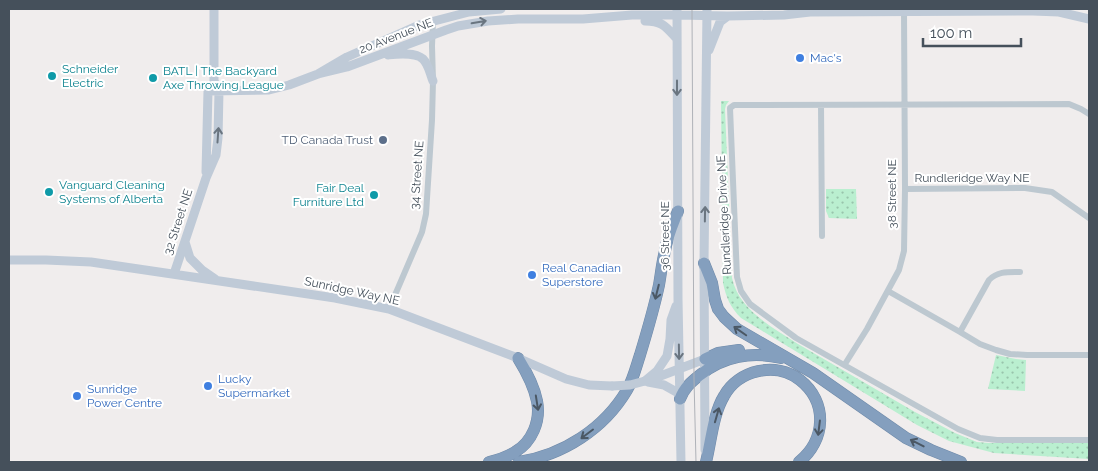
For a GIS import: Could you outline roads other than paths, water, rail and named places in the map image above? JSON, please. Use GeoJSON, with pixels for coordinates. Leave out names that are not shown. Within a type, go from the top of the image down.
{"type":"FeatureCollection","features":[{"type":"Feature","properties":{"kind":"highway"},"geometry":{"type":"LineString","coordinates":[[519,462],[558,451],[577,441],[612,411],[628,389],[634,376],[644,341],[659,284],[665,249],[678,211]]}},
{"type":"Feature","properties":{"kind":"highway"},"geometry":{"type":"LineString","coordinates":[[704,262],[712,283],[718,309],[729,323],[744,334],[823,380],[906,438],[962,462]]}},
{"type":"Feature","properties":{"kind":"highway"},"geometry":{"type":"LineString","coordinates":[[680,396],[705,365],[718,353],[747,349],[769,351],[783,355]]}},
{"type":"Feature","properties":{"kind":"highway"},"geometry":{"type":"LineString","coordinates":[[705,365],[747,355],[772,356],[797,364]]}},
{"type":"Feature","properties":{"kind":"highway"},"geometry":{"type":"LineString","coordinates":[[489,462],[506,457],[520,448],[527,441],[536,426],[538,410],[536,395],[518,358]]}},
{"type":"Feature","properties":{"kind":"highway"},"geometry":{"type":"LineString","coordinates":[[706,462],[715,421],[723,396],[733,383],[739,379],[756,371],[764,370],[783,372],[800,380],[812,393],[816,402],[820,419],[818,438],[809,453],[799,462]]}},
{"type":"Feature","properties":{"kind":"street","name":"32 Street NE"},"geometry":{"type":"LineString","coordinates":[[174,274],[206,178],[216,155],[219,91],[214,81],[214,9]]}},
{"type":"Feature","properties":{"kind":"street","name":"20 Avenue NE"},"geometry":{"type":"LineString","coordinates":[[318,74],[347,57],[418,25],[469,12],[501,9]]}},
{"type":"Feature","properties":{"kind":"street"},"geometry":{"type":"LineString","coordinates":[[795,9],[806,12],[904,10],[1033,11],[1059,12],[1089,19]]}},
{"type":"Feature","properties":{"kind":"street","name":"38 Street NE"},"geometry":{"type":"LineString","coordinates":[[845,364],[899,270],[904,251],[904,10]]}},
{"type":"Feature","properties":{"kind":"street","name":"20 Avenue NE"},"geometry":{"type":"LineString","coordinates":[[208,91],[268,90],[289,85],[318,74],[347,67],[458,26],[488,21],[618,17],[677,12],[692,16],[707,12],[728,16],[784,15],[806,12]]}},
{"type":"Feature","properties":{"kind":"street","name":"36 Street NE"},"geometry":{"type":"LineString","coordinates":[[677,12],[678,299],[681,462]]}},
{"type":"Feature","properties":{"kind":"street"},"geometry":{"type":"LineString","coordinates":[[706,462],[704,262],[707,12]]}},
{"type":"Feature","properties":{"kind":"street"},"geometry":{"type":"LineString","coordinates":[[707,54],[720,22],[728,16]]}},
{"type":"Feature","properties":{"kind":"street"},"geometry":{"type":"LineString","coordinates":[[618,17],[633,21],[655,21],[661,23],[677,39]]}},
{"type":"Feature","properties":{"kind":"street","name":"34 Street NE"},"geometry":{"type":"LineString","coordinates":[[389,309],[422,232],[426,214],[433,81],[433,21]]}},
{"type":"Feature","properties":{"kind":"street"},"geometry":{"type":"LineString","coordinates":[[378,56],[400,54],[422,58],[433,81]]}},
{"type":"Feature","properties":{"kind":"street","name":"32 Street NE"},"geometry":{"type":"LineString","coordinates":[[206,178],[208,91],[214,81]]}},
{"type":"Feature","properties":{"kind":"street","name":"Rundleridge Drive NE"},"geometry":{"type":"LineString","coordinates":[[1089,114],[1069,104],[734,105],[730,108],[737,277],[741,291],[750,304],[796,338],[958,429],[980,438],[997,440],[1089,440]]}},
{"type":"Feature","properties":{"kind":"street"},"geometry":{"type":"LineString","coordinates":[[821,105],[822,236]]}},
{"type":"Feature","properties":{"kind":"street","name":"Rundleridge Way NE"},"geometry":{"type":"LineString","coordinates":[[905,189],[1025,188],[1052,192],[1089,218]]}},
{"type":"Feature","properties":{"kind":"street"},"geometry":{"type":"LineString","coordinates":[[185,242],[190,258],[202,270],[217,280]]}},
{"type":"Feature","properties":{"kind":"street","name":"Sunridge Way NE"},"geometry":{"type":"LineString","coordinates":[[9,260],[91,262],[335,298],[389,309],[518,358],[572,381],[589,385],[630,385],[680,369],[705,365]]}},
{"type":"Feature","properties":{"kind":"street"},"geometry":{"type":"LineString","coordinates":[[960,332],[989,280],[1001,272],[1020,272]]}},
{"type":"Feature","properties":{"kind":"street"},"geometry":{"type":"LineString","coordinates":[[888,291],[980,344],[996,350],[1010,354],[1089,355]]}},
{"type":"Feature","properties":{"kind":"street"},"geometry":{"type":"LineString","coordinates":[[645,381],[657,371],[667,356],[671,320],[678,299]]}},
{"type":"Feature","properties":{"kind":"street"},"geometry":{"type":"LineString","coordinates":[[645,381],[664,385],[680,396]]}},
{"type":"Feature","properties":{"kind":"tram line"},"geometry":{"type":"LineString","coordinates":[[692,9],[696,462]]}},
{"type":"Feature","properties":{"kind":"place","name":"Mac's"},"geometry":{"type":"Point","coordinates":[800,58]}},
{"type":"Feature","properties":{"kind":"place","name":"Schneider Electric"},"geometry":{"type":"Point","coordinates":[52,76]}},
{"type":"Feature","properties":{"kind":"place","name":"BATL | The Backyard Axe Throwing League"},"geometry":{"type":"Point","coordinates":[153,78]}},
{"type":"Feature","properties":{"kind":"place","name":"TD Canada Trust"},"geometry":{"type":"Point","coordinates":[383,140]}},
{"type":"Feature","properties":{"kind":"place","name":"Vanguard Cleaning Systems of Alberta"},"geometry":{"type":"Point","coordinates":[49,192]}},
{"type":"Feature","properties":{"kind":"place","name":"Fair Deal Furniture Ltd"},"geometry":{"type":"Point","coordinates":[374,195]}},
{"type":"Feature","properties":{"kind":"place","name":"Real Canadian Superstore"},"geometry":{"type":"Point","coordinates":[532,275]}},
{"type":"Feature","properties":{"kind":"place","name":"Lucky Supermarket"},"geometry":{"type":"Point","coordinates":[208,386]}},
{"type":"Feature","properties":{"kind":"place","name":"Sunridge Power Centre"},"geometry":{"type":"Point","coordinates":[77,396]}}]}
